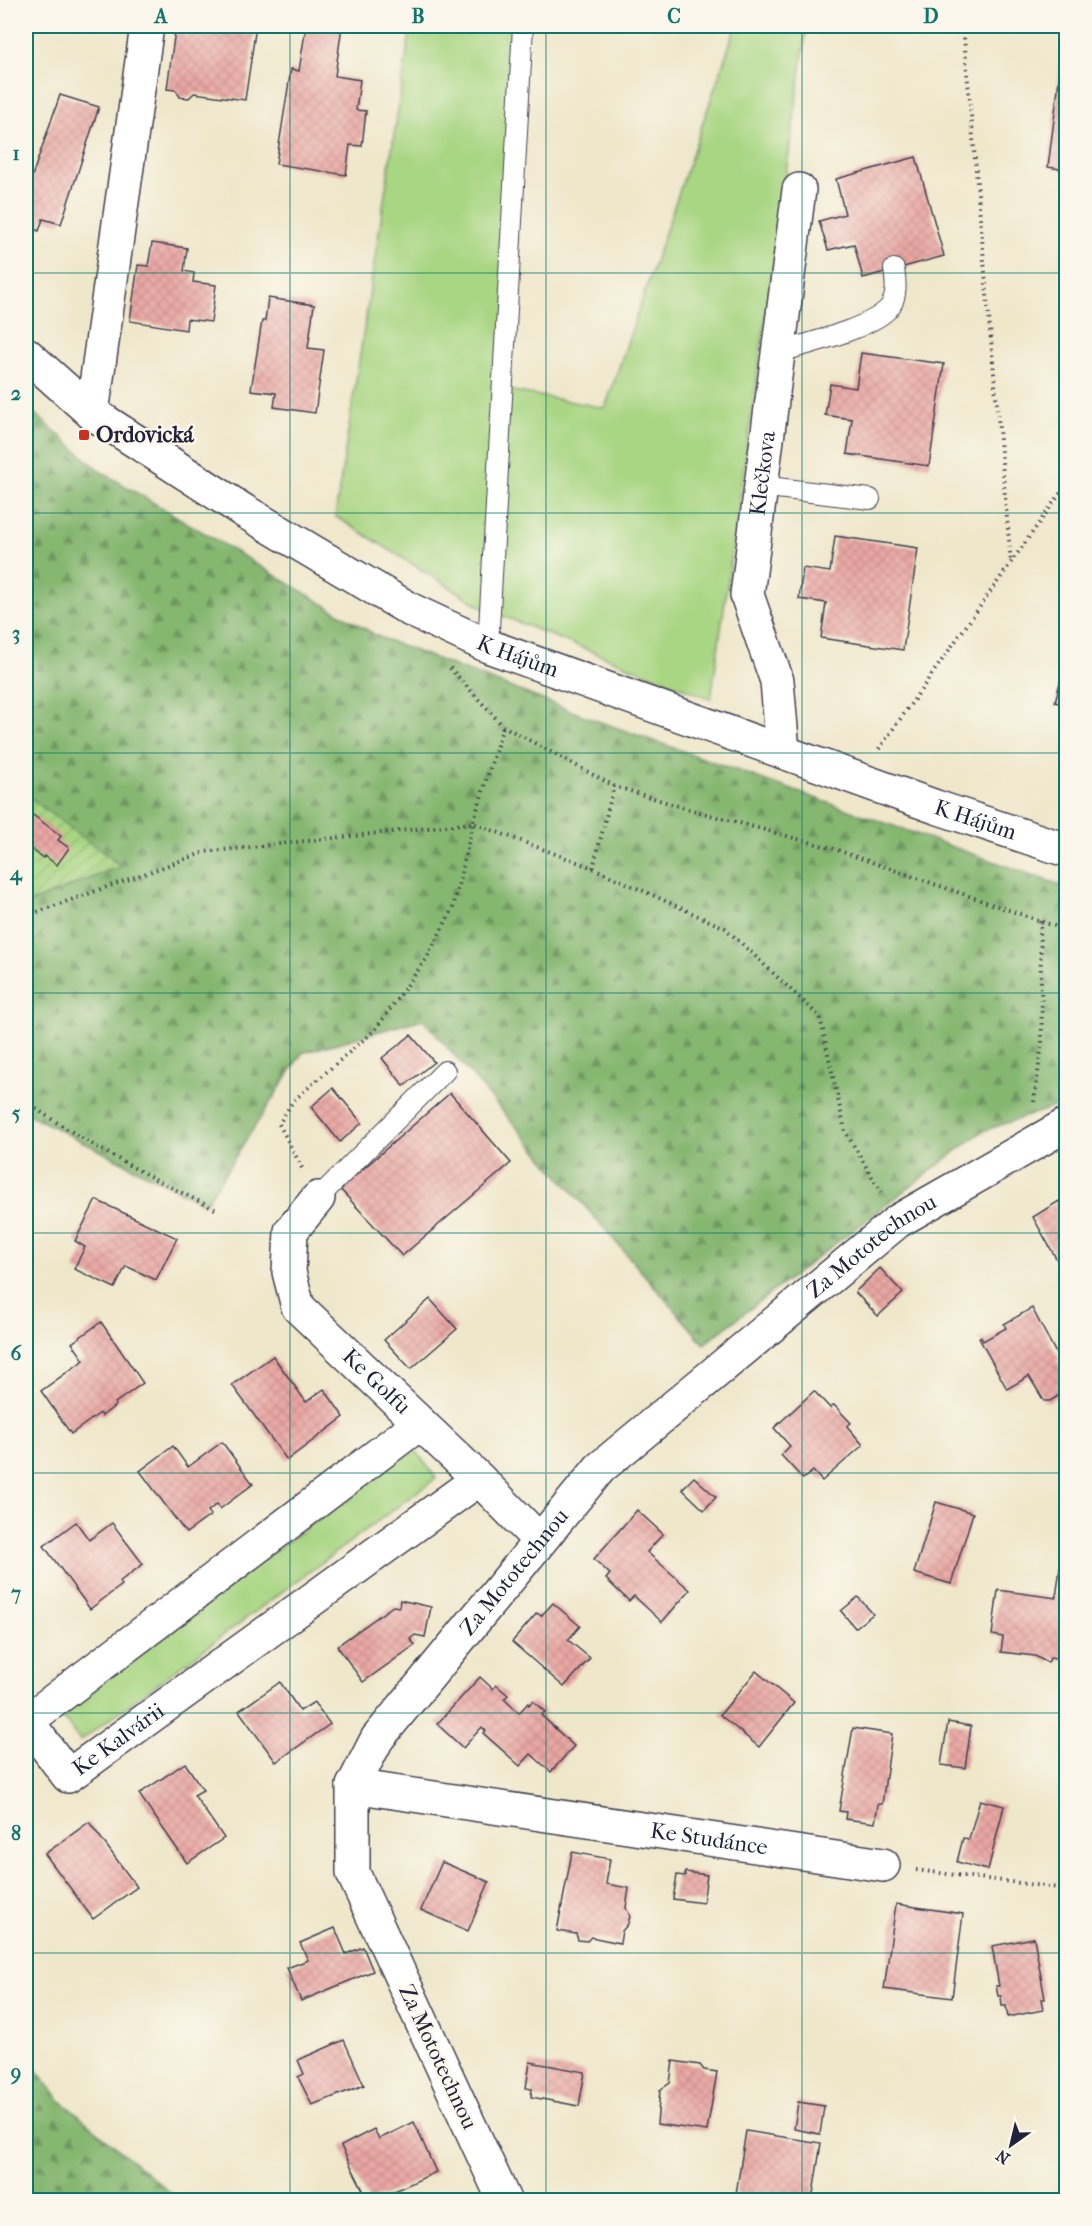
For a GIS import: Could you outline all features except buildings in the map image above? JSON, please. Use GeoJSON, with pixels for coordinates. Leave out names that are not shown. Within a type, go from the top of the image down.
{"type":"FeatureCollection","features":[{"type":"Feature","properties":{"kind":"street"},"geometry":{"type":"LineString","coordinates":[[92,413],[147,26]]}},
{"type":"Feature","properties":{"kind":"street","name":"Klečkova"},"geometry":{"type":"LineString","coordinates":[[783,752],[777,681],[747,595],[799,190]]}},
{"type":"Feature","properties":{"kind":"street","name":"K Hájům"},"geometry":{"type":"LineString","coordinates":[[26,354],[92,413],[244,511],[411,610],[488,646],[936,807],[1066,850]]}},
{"type":"Feature","properties":{"kind":"street","name":"Za Mototechnou"},"geometry":{"type":"LineString","coordinates":[[504,2200],[353,1873],[353,1786],[377,1739],[600,1468],[898,1221],[1066,1125]]}},
{"type":"Feature","properties":{"kind":"street","name":"Ke Golfu"},"geometry":{"type":"LineString","coordinates":[[318,1198],[291,1231],[289,1272],[298,1307],[479,1479],[539,1540]]}},
{"type":"Feature","properties":{"kind":"street","name":"Ke Kalvárii"},"geometry":{"type":"LineString","coordinates":[[420,1423],[27,1721],[68,1776],[479,1479]]}},
{"type":"Feature","properties":{"kind":"street","name":"Ke Studánce"},"geometry":{"type":"LineString","coordinates":[[353,1786],[883,1865]]}},
{"type":"Feature","properties":{"kind":"lane"},"geometry":{"type":"LineString","coordinates":[[488,646],[523,26]]}},
{"type":"Feature","properties":{"kind":"lane"},"geometry":{"type":"LineString","coordinates":[[777,353],[869,322],[889,308],[896,289],[894,269]]}},
{"type":"Feature","properties":{"kind":"lane"},"geometry":{"type":"LineString","coordinates":[[760,486],[870,499]]}},
{"type":"Feature","properties":{"kind":"lane"},"geometry":{"type":"LineString","coordinates":[[318,1198],[446,1071]]}},
{"type":"Feature","properties":{"kind":"path"},"geometry":{"type":"LineString","coordinates":[[963,26],[1011,563]]}},
{"type":"Feature","properties":{"kind":"path"},"geometry":{"type":"LineString","coordinates":[[858,779],[1066,485]]}},
{"type":"Feature","properties":{"kind":"path"},"geometry":{"type":"LineString","coordinates":[[448,666],[503,726],[614,786],[831,848],[1066,930]]}},
{"type":"Feature","properties":{"kind":"path"},"geometry":{"type":"LineString","coordinates":[[318,1198],[279,1124],[293,1101],[375,1030],[426,959],[453,908],[473,824],[503,726]]}},
{"type":"Feature","properties":{"kind":"path"},"geometry":{"type":"LineString","coordinates":[[593,868],[614,786]]}},
{"type":"Feature","properties":{"kind":"path"},"geometry":{"type":"LineString","coordinates":[[26,916],[205,852],[473,824],[593,868],[725,928],[820,1017],[845,1131],[898,1221]]}},
{"type":"Feature","properties":{"kind":"path"},"geometry":{"type":"LineString","coordinates":[[1028,1146],[1042,1043],[1040,921]]}},
{"type":"Feature","properties":{"kind":"path"},"geometry":{"type":"LineString","coordinates":[[26,1102],[72,1134],[157,1182],[219,1211]]}},
{"type":"Feature","properties":{"kind":"path"},"geometry":{"type":"LineString","coordinates":[[883,1865],[1066,1889]]}},
{"type":"Feature","properties":{"kind":"green space"},"geometry":{"type":"Polygon","coordinates":[[[411,26],[523,26],[502,389],[605,408],[736,26],[807,26],[711,699],[485,609],[335,516],[411,26]]]}},
{"type":"Feature","properties":{"kind":"green space"},"geometry":{"type":"Polygon","coordinates":[[[26,406],[100,471],[379,637],[595,720],[1066,887],[1066,1103],[983,1131],[704,1344],[423,1019],[302,1053],[205,1204],[26,1113],[26,904],[121,866],[26,795],[26,406]]]}},
{"type":"Feature","properties":{"kind":"green space"},"geometry":{"type":"Polygon","coordinates":[[[26,795],[121,866],[26,904],[26,795]]]}},
{"type":"Feature","properties":{"kind":"green space"},"geometry":{"type":"Polygon","coordinates":[[[414,1448],[436,1478],[80,1741],[58,1711],[414,1448]]]}},
{"type":"Feature","properties":{"kind":"green space"},"geometry":{"type":"Polygon","coordinates":[[[26,2057],[61,2101],[179,2200],[31,2200],[26,2196],[26,2057]]]}},
{"type":"Feature","properties":{"kind":"place","name":"Ordovická"},"geometry":{"type":"Point","coordinates":[84,435]}}]}
